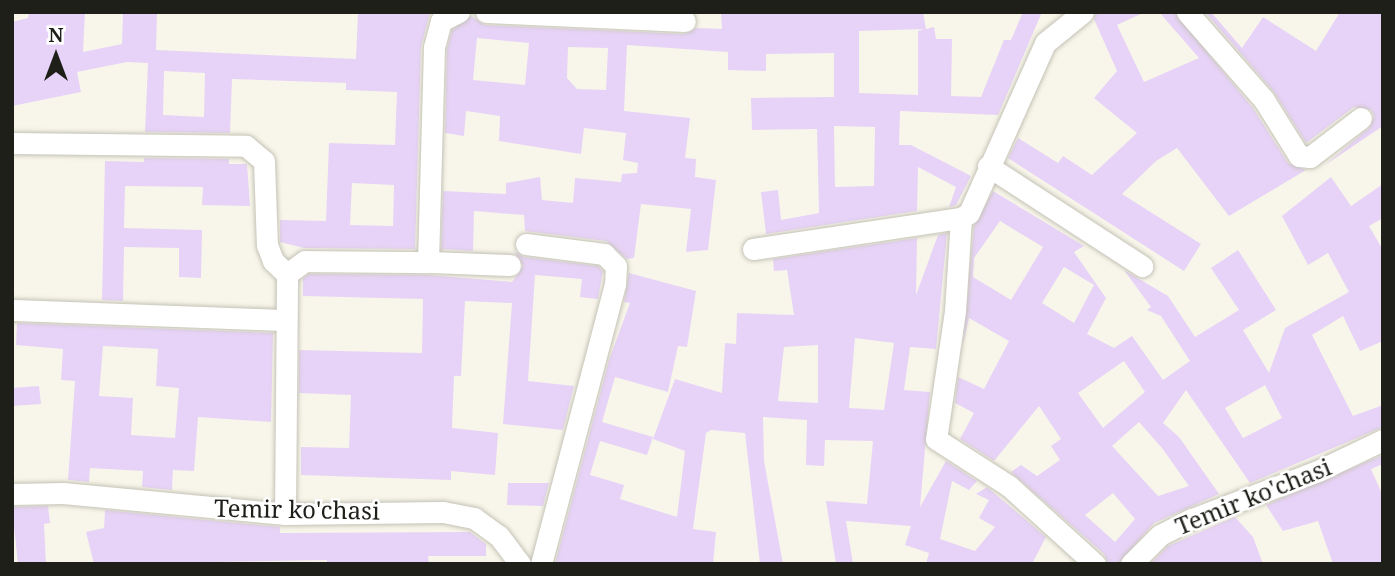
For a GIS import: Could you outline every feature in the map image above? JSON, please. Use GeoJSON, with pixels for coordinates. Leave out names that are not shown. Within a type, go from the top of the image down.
{"type":"FeatureCollection","features":[{"type":"Feature","properties":{"kind":"street"},"geometry":{"type":"LineString","coordinates":[[428,262],[434,47],[441,21],[459,12]]}},
{"type":"Feature","properties":{"kind":"street"},"geometry":{"type":"LineString","coordinates":[[486,12],[685,21]]}},
{"type":"Feature","properties":{"kind":"street"},"geometry":{"type":"LineString","coordinates":[[753,249],[961,218],[968,213],[1045,43],[1083,12]]}},
{"type":"Feature","properties":{"kind":"street"},"geometry":{"type":"LineString","coordinates":[[1187,12],[1264,100],[1300,156],[1310,157],[1361,118]]}},
{"type":"Feature","properties":{"kind":"street"},"geometry":{"type":"LineString","coordinates":[[12,143],[246,146],[264,161],[267,245],[273,261],[287,274],[285,513]]}},
{"type":"Feature","properties":{"kind":"street"},"geometry":{"type":"LineString","coordinates":[[988,166],[1142,266]]}},
{"type":"Feature","properties":{"kind":"street"},"geometry":{"type":"LineString","coordinates":[[961,218],[955,311],[936,439],[1009,486],[1095,564]]}},
{"type":"Feature","properties":{"kind":"street"},"geometry":{"type":"LineString","coordinates":[[526,244],[604,254],[616,266],[541,564]]}},
{"type":"Feature","properties":{"kind":"street"},"geometry":{"type":"LineString","coordinates":[[287,274],[305,261],[510,265]]}},
{"type":"Feature","properties":{"kind":"street"},"geometry":{"type":"LineString","coordinates":[[12,310],[286,320]]}},
{"type":"Feature","properties":{"kind":"street","name":"Temir ko'chasi"},"geometry":{"type":"LineString","coordinates":[[1131,564],[1160,535],[1192,519],[1321,470],[1383,439]]}},
{"type":"Feature","properties":{"kind":"street","name":"Temir ko'chasi"},"geometry":{"type":"LineString","coordinates":[[12,494],[63,493],[285,513],[388,510],[454,514],[474,518],[499,536],[520,564]]}},
{"type":"Feature","properties":{"kind":"building"},"geometry":{"type":"Polygon","coordinates":[[[29,12],[85,12],[83,52],[122,44],[123,12],[157,12],[156,50],[356,59],[358,12],[430,13],[421,47],[415,249],[304,248],[280,242],[280,220],[326,221],[329,143],[395,145],[397,92],[346,90],[346,83],[232,79],[230,133],[145,132],[148,63],[127,62],[77,72],[81,92],[12,106],[12,22],[28,18],[29,12]],[[164,71],[163,115],[204,117],[205,73],[164,71]],[[352,183],[350,225],[393,226],[394,185],[352,183]]]}},
{"type":"Feature","properties":{"kind":"building"},"geometry":{"type":"Polygon","coordinates":[[[721,12],[923,12],[926,29],[934,27],[936,39],[952,39],[951,96],[981,97],[1004,40],[1011,40],[1023,12],[1042,12],[998,115],[900,111],[899,145],[911,145],[971,176],[956,205],[949,207],[956,187],[918,167],[917,211],[766,234],[761,192],[778,190],[781,220],[819,213],[817,129],[752,130],[751,98],[834,97],[834,53],[766,54],[766,71],[728,70],[728,52],[627,45],[624,111],[690,118],[685,158],[696,159],[695,177],[716,180],[708,250],[686,252],[691,209],[641,204],[634,258],[627,259],[606,241],[525,231],[524,215],[474,211],[473,251],[441,249],[443,191],[506,194],[506,183],[540,177],[542,200],[573,203],[575,178],[621,182],[622,174],[637,173],[638,163],[623,160],[626,133],[584,128],[581,154],[499,141],[500,116],[466,111],[464,136],[445,133],[447,49],[452,30],[471,16],[485,25],[684,34],[696,28],[722,29],[721,12]],[[926,29],[859,31],[859,93],[918,95],[918,31],[926,29]],[[477,38],[473,80],[525,85],[529,43],[477,38]],[[568,47],[567,78],[577,89],[606,90],[608,48],[568,47]],[[834,126],[835,187],[874,186],[875,127],[834,126]]]}},
{"type":"Feature","properties":{"kind":"building"},"geometry":{"type":"Polygon","coordinates":[[[1096,12],[1145,12],[1117,25],[1144,82],[1199,58],[1159,12],[1174,12],[1253,108],[1288,163],[1306,170],[1229,216],[1177,148],[1156,161],[1122,194],[1201,244],[1184,271],[1008,158],[1018,138],[1058,163],[1063,156],[1092,175],[1137,133],[1094,98],[1117,71],[1094,19],[1096,12]]]}},
{"type":"Feature","properties":{"kind":"building"},"geometry":{"type":"Polygon","coordinates":[[[1205,12],[1211,12],[1242,48],[1263,17],[1316,51],[1340,12],[1383,12],[1383,126],[1325,165],[1369,128],[1374,117],[1371,110],[1354,107],[1306,143],[1274,92],[1205,12]]]}},
{"type":"Feature","properties":{"kind":"building"},"geometry":{"type":"Polygon","coordinates":[[[144,158],[229,159],[229,164],[247,164],[250,206],[202,205],[203,187],[125,186],[124,228],[202,230],[201,278],[179,277],[179,248],[124,247],[123,301],[102,300],[105,161],[144,162],[144,158]]]}},
{"type":"Feature","properties":{"kind":"building"},"geometry":{"type":"Polygon","coordinates":[[[1331,177],[1351,206],[1383,184],[1383,218],[1369,226],[1383,250],[1383,341],[1360,351],[1343,316],[1312,335],[1353,416],[1383,405],[1383,427],[1250,483],[1186,390],[1163,423],[1179,437],[1219,494],[1154,523],[1118,564],[1108,564],[1104,554],[1011,472],[1021,465],[1037,476],[1060,460],[1051,446],[1061,439],[1039,406],[994,461],[960,439],[974,413],[955,403],[958,377],[984,389],[1009,341],[969,318],[963,345],[974,226],[993,191],[1084,246],[1074,252],[1106,298],[1087,334],[1114,348],[1132,336],[1163,380],[1190,361],[1161,316],[1147,310],[1151,307],[1124,270],[1168,296],[1195,337],[1239,310],[1211,268],[1238,250],[1276,310],[1243,330],[1269,373],[1285,328],[1349,292],[1328,253],[1308,265],[1282,216],[1331,177]],[[1000,221],[974,258],[973,277],[1011,300],[1043,247],[1000,221]],[[1064,267],[1042,303],[1074,323],[1094,285],[1064,267]],[[1124,361],[1078,393],[1103,428],[1145,392],[1124,361]],[[1265,385],[1225,408],[1243,438],[1282,418],[1265,385]],[[1139,422],[1112,446],[1158,496],[1189,486],[1162,448],[1139,422]],[[1113,493],[1085,515],[1115,542],[1135,519],[1113,493]]]}},
{"type":"Feature","properties":{"kind":"building"},"geometry":{"type":"Polygon","coordinates":[[[947,233],[936,349],[910,347],[904,390],[930,392],[920,507],[946,461],[977,481],[969,490],[952,481],[940,539],[975,551],[995,527],[979,518],[989,500],[976,494],[987,487],[1046,537],[1032,564],[926,564],[929,553],[905,545],[911,526],[846,521],[853,564],[836,564],[826,501],[867,504],[873,441],[825,440],[824,466],[806,465],[807,420],[763,417],[764,461],[783,564],[760,564],[745,433],[711,430],[706,433],[693,529],[716,532],[713,564],[555,564],[609,360],[630,303],[624,302],[629,273],[696,291],[687,347],[678,346],[668,392],[615,377],[602,422],[653,437],[647,455],[600,441],[590,475],[624,485],[620,499],[677,517],[685,451],[653,439],[675,379],[722,393],[725,343],[736,344],[737,313],[794,315],[787,270],[774,271],[773,259],[917,238],[916,295],[938,235],[947,233]],[[855,338],[849,408],[884,410],[894,343],[855,338]],[[818,345],[784,347],[778,401],[818,403],[818,345]]]}},
{"type":"Feature","properties":{"kind":"building"},"geometry":{"type":"Polygon","coordinates":[[[514,251],[524,257],[598,266],[603,271],[598,299],[580,297],[582,279],[535,275],[528,381],[574,386],[563,430],[503,424],[512,303],[465,301],[461,376],[454,376],[452,428],[498,433],[495,475],[451,471],[451,480],[301,475],[301,447],[349,448],[351,395],[299,393],[299,350],[422,353],[423,299],[303,296],[303,278],[309,274],[428,275],[512,282],[523,266],[514,251]]]}},
{"type":"Feature","properties":{"kind":"building"},"geometry":{"type":"Polygon","coordinates":[[[17,323],[273,333],[271,422],[198,417],[194,471],[173,470],[172,490],[142,487],[143,471],[90,468],[89,482],[68,480],[75,381],[61,380],[63,349],[16,345],[17,323]],[[103,346],[99,396],[133,398],[131,435],[175,438],[179,388],[156,386],[158,349],[103,346]]]}},
{"type":"Feature","properties":{"kind":"building"},"geometry":{"type":"Polygon","coordinates":[[[39,386],[41,404],[12,406],[12,388],[39,386]]]}},
{"type":"Feature","properties":{"kind":"building"},"geometry":{"type":"Polygon","coordinates":[[[1383,455],[1383,464],[1371,469],[1383,496],[1383,564],[1333,564],[1318,521],[1283,531],[1266,505],[1383,455]]]}},
{"type":"Feature","properties":{"kind":"building"},"geometry":{"type":"Polygon","coordinates":[[[508,483],[549,483],[543,506],[507,505],[508,483]]]}},
{"type":"Feature","properties":{"kind":"building"},"geometry":{"type":"Polygon","coordinates":[[[48,506],[50,523],[44,524],[46,564],[18,564],[12,507],[48,506]]]}},
{"type":"Feature","properties":{"kind":"building"},"geometry":{"type":"Polygon","coordinates":[[[105,510],[280,527],[280,533],[470,532],[486,544],[486,556],[428,556],[429,564],[327,564],[327,560],[94,564],[86,532],[104,528],[105,510]]]}},
{"type":"Feature","properties":{"kind":"building"},"geometry":{"type":"Polygon","coordinates":[[[1235,517],[1253,537],[1263,564],[1150,564],[1168,546],[1235,517]]]}}]}
